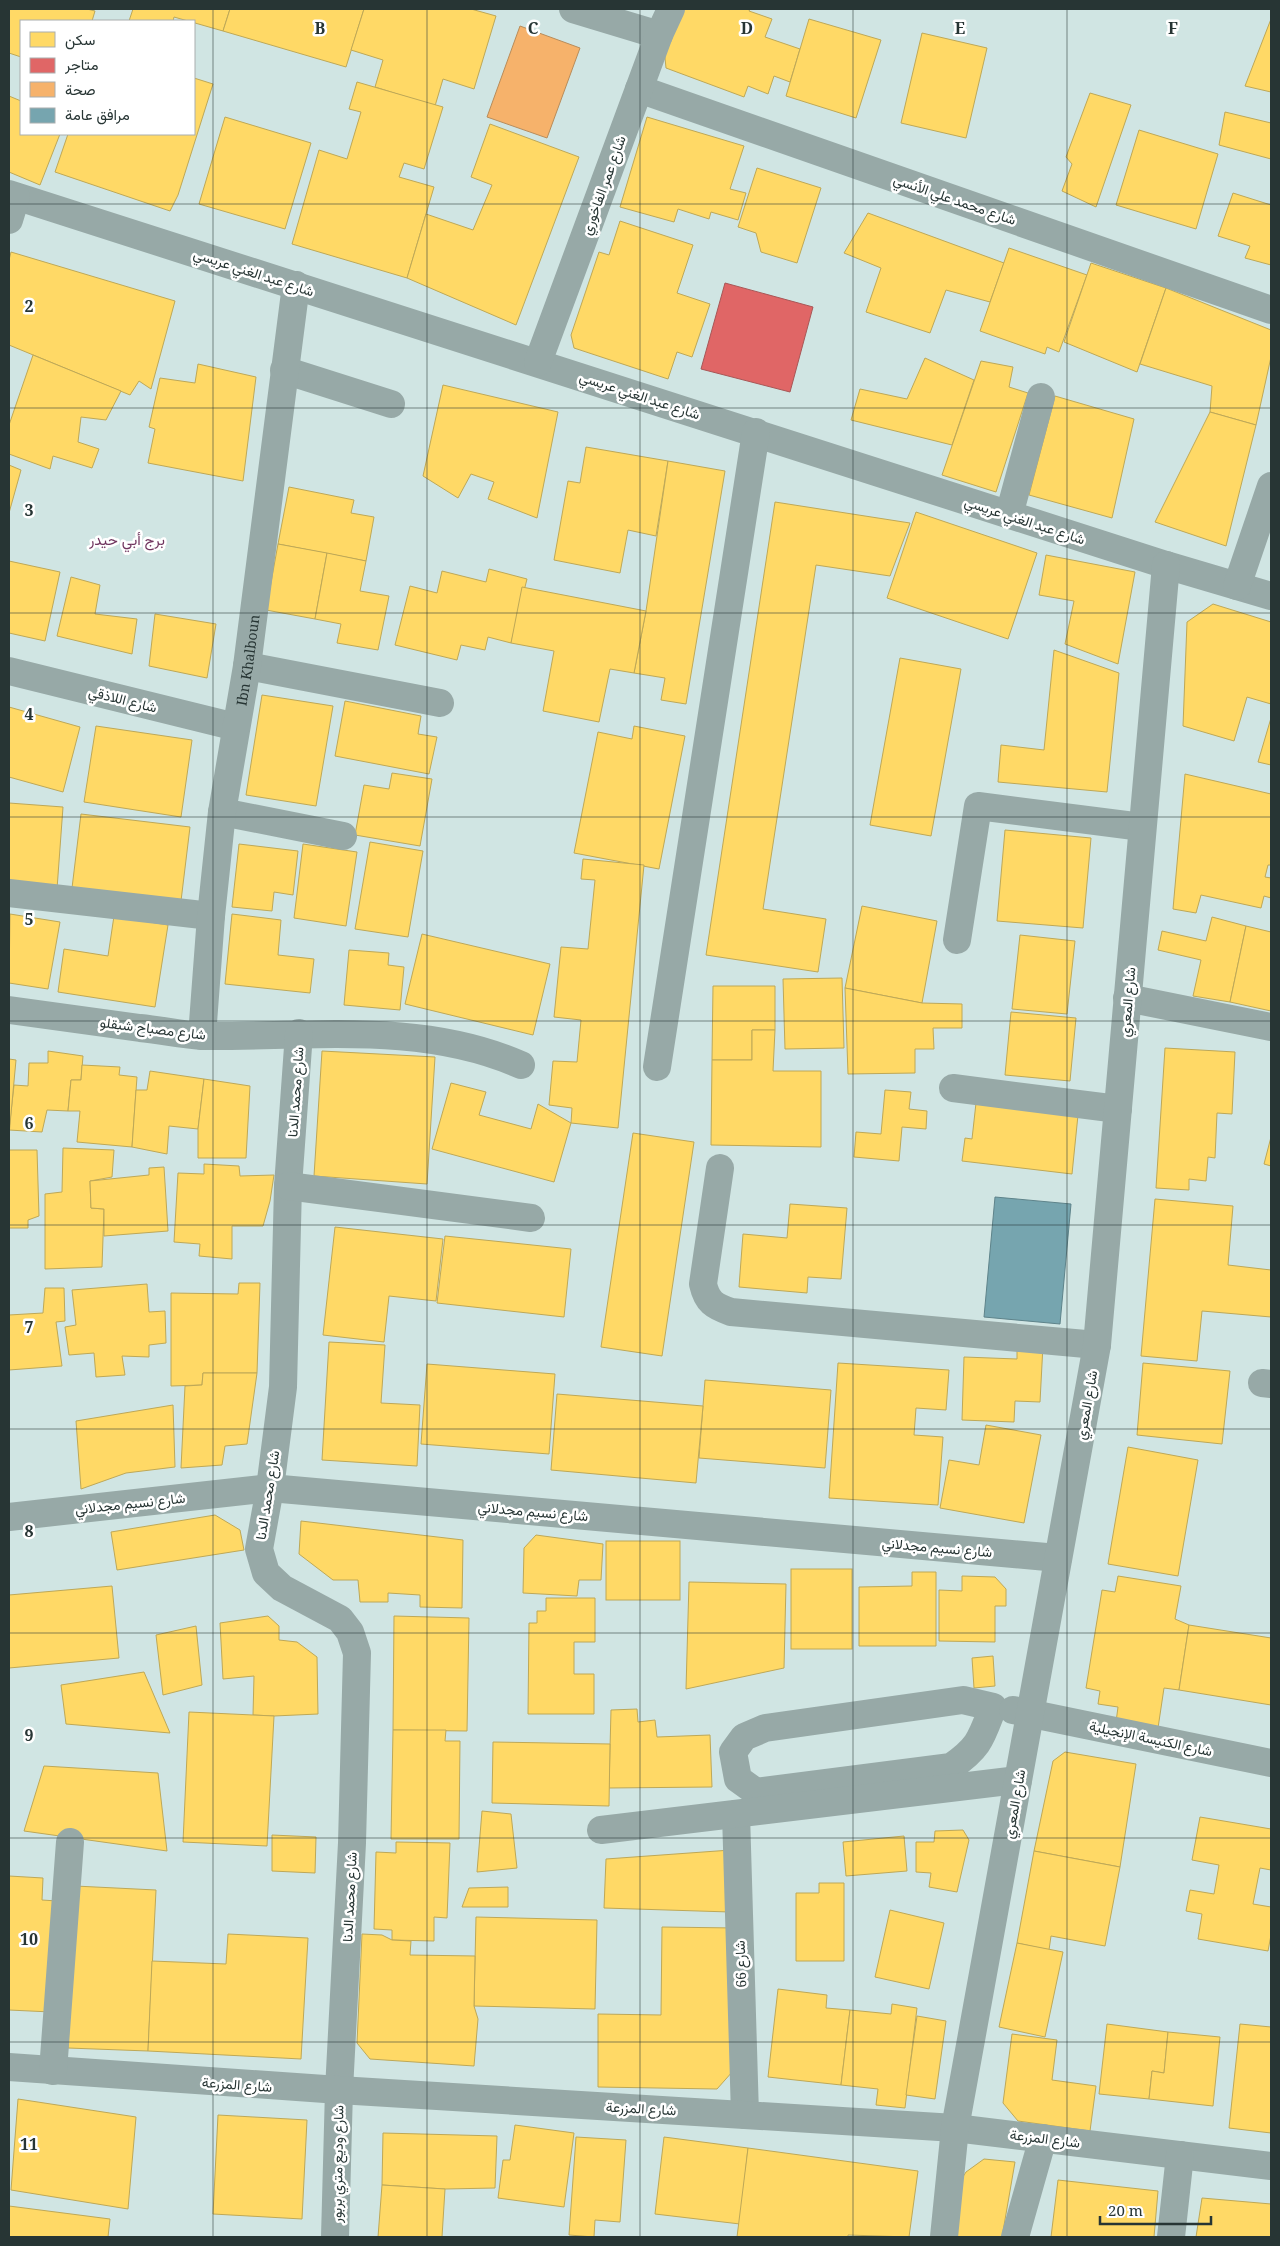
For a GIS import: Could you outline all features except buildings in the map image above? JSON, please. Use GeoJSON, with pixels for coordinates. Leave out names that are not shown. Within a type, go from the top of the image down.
{"type":"FeatureCollection","features":[{"type":"Feature","properties":{"kind":"street"},"geometry":{"type":"LineString","coordinates":[[573,9],[659,35]]}},
{"type":"Feature","properties":{"kind":"street","name":"شارع عمر الفاخوري"},"geometry":{"type":"LineString","coordinates":[[538,362],[670,9]]}},
{"type":"Feature","properties":{"kind":"street","name":"شارع محمد علي الأنسي"},"geometry":{"type":"LineString","coordinates":[[639,89],[1271,310]]}},
{"type":"Feature","properties":{"kind":"street","name":"شارع عبد الغني عريسي"},"geometry":{"type":"LineString","coordinates":[[11,204],[296,285],[1009,515],[1271,596]]}},
{"type":"Feature","properties":{"kind":"street","name":"Ibn Khalboun"},"geometry":{"type":"LineString","coordinates":[[202,1036],[210,916],[222,812],[247,666],[296,285]]}},
{"type":"Feature","properties":{"kind":"street"},"geometry":{"type":"LineString","coordinates":[[284,370],[391,404]]}},
{"type":"Feature","properties":{"kind":"street"},"geometry":{"type":"LineString","coordinates":[[1009,515],[1041,397]]}},
{"type":"Feature","properties":{"kind":"street"},"geometry":{"type":"LineString","coordinates":[[656,1067],[756,432]]}},
{"type":"Feature","properties":{"kind":"street"},"geometry":{"type":"LineString","coordinates":[[1237,586],[1271,486]]}},
{"type":"Feature","properties":{"kind":"street","name":"شارع المعري"},"geometry":{"type":"LineString","coordinates":[[944,2237],[956,2128],[1097,1345],[1166,565]]}},
{"type":"Feature","properties":{"kind":"street"},"geometry":{"type":"LineString","coordinates":[[247,666],[440,703]]}},
{"type":"Feature","properties":{"kind":"street","name":"شارع اللاذقي"},"geometry":{"type":"LineString","coordinates":[[9,671],[236,727]]}},
{"type":"Feature","properties":{"kind":"street"},"geometry":{"type":"LineString","coordinates":[[957,940],[978,806],[1142,827]]}},
{"type":"Feature","properties":{"kind":"street"},"geometry":{"type":"LineString","coordinates":[[222,812],[343,836]]}},
{"type":"Feature","properties":{"kind":"street"},"geometry":{"type":"LineString","coordinates":[[9,893],[210,916]]}},
{"type":"Feature","properties":{"kind":"street"},"geometry":{"type":"LineString","coordinates":[[1127,998],[1271,1028]]}},
{"type":"Feature","properties":{"kind":"street","name":"شارع مصباح شبقلو"},"geometry":{"type":"LineString","coordinates":[[9,1010],[202,1036],[299,1033],[432,1040],[494,1053],[521,1065]]}},
{"type":"Feature","properties":{"kind":"street","name":"شارع محمد الدنا"},"geometry":{"type":"LineString","coordinates":[[299,1033],[288,1186],[283,1387],[270,1488],[258,1549],[266,1573],[282,1588],[340,1619],[350,1632],[357,1653],[352,1844],[338,2090]]}},
{"type":"Feature","properties":{"kind":"street"},"geometry":{"type":"LineString","coordinates":[[953,1088],[1118,1109]]}},
{"type":"Feature","properties":{"kind":"street"},"geometry":{"type":"LineString","coordinates":[[720,1168],[703,1284],[706,1297],[717,1307],[740,1313],[1097,1345]]}},
{"type":"Feature","properties":{"kind":"street"},"geometry":{"type":"LineString","coordinates":[[288,1186],[531,1218]]}},
{"type":"Feature","properties":{"kind":"street","name":"شارع نسيم مجدلاني"},"geometry":{"type":"LineString","coordinates":[[9,1517],[270,1488],[1058,1558]]}},
{"type":"Feature","properties":{"kind":"street","name":"شارع الكنيسة الإنجيلية"},"geometry":{"type":"LineString","coordinates":[[993,1707],[979,1743],[965,1758],[951,1767],[756,1792],[738,1779],[734,1752],[744,1737],[766,1728],[963,1700],[993,1707],[1030,1712],[1271,1763]]}},
{"type":"Feature","properties":{"kind":"street"},"geometry":{"type":"LineString","coordinates":[[601,1830],[1018,1780]]}},
{"type":"Feature","properties":{"kind":"street","name":"شارع 66"},"geometry":{"type":"LineString","coordinates":[[736,1814],[745,2115]]}},
{"type":"Feature","properties":{"kind":"street"},"geometry":{"type":"LineString","coordinates":[[52,2071],[70,1842]]}},
{"type":"Feature","properties":{"kind":"street","name":"شارع المزرعة"},"geometry":{"type":"LineString","coordinates":[[9,2067],[338,2090],[956,2128],[1271,2166]]}},
{"type":"Feature","properties":{"kind":"street","name":"شارع وديع متري بربور"},"geometry":{"type":"LineString","coordinates":[[335,2237],[338,2090]]}},
{"type":"Feature","properties":{"kind":"street"},"geometry":{"type":"LineString","coordinates":[[1015,2237],[1043,2138]]}},
{"type":"Feature","properties":{"kind":"street"},"geometry":{"type":"LineString","coordinates":[[1171,2237],[1180,2155]]}},
{"type":"Feature","properties":{"kind":"district","name":"برج أبي حيدر"},"geometry":{"type":"Point","coordinates":[127,539]}}]}
